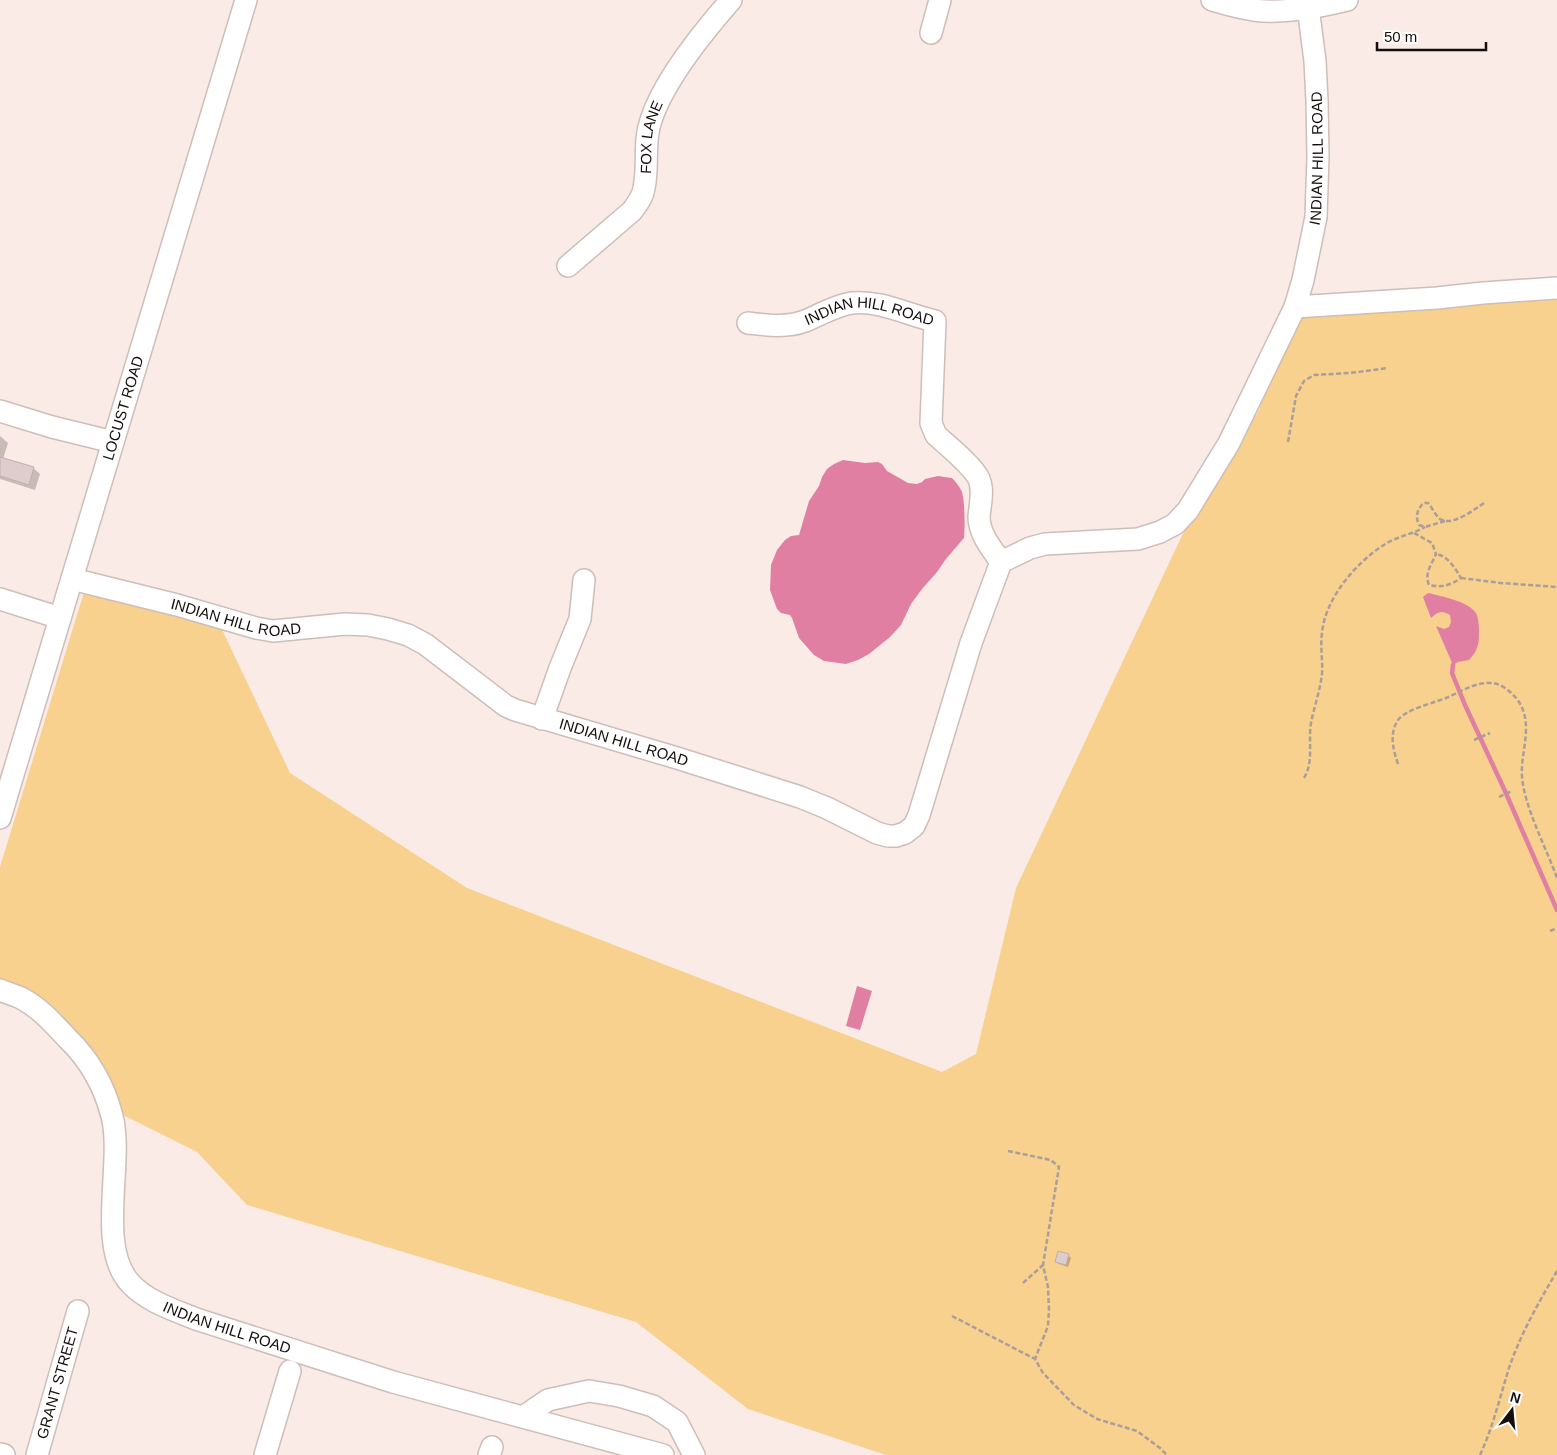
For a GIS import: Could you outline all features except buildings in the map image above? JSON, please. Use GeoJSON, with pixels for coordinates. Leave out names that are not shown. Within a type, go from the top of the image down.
{"type":"FeatureCollection","features":[{"type":"Feature","properties":{"kind":"street","name":"LOCUST ROAD"},"geometry":{"type":"LineString","coordinates":[[0,818],[246,0]]}},
{"type":"Feature","properties":{"kind":"street","name":"FOX LANE"},"geometry":{"type":"LineString","coordinates":[[568,266],[632,211],[639,202],[644,189],[646,140],[651,120],[661,96],[696,44],[731,0]]}},
{"type":"Feature","properties":{"kind":"street"},"geometry":{"type":"LineString","coordinates":[[931,33],[940,0]]}},
{"type":"Feature","properties":{"kind":"street"},"geometry":{"type":"LineString","coordinates":[[1212,0],[1254,10],[1272,11],[1347,0]]}},
{"type":"Feature","properties":{"kind":"street","name":"INDIAN HILL ROAD"},"geometry":{"type":"LineString","coordinates":[[72,579],[272,631],[345,624],[368,625],[408,635],[425,644],[506,706],[515,710],[542,720],[677,758],[800,797],[877,833],[896,836],[905,833],[914,826],[919,815],[971,642],[1001,562],[1030,548],[1045,544],[1138,539],[1160,532],[1175,524],[1188,510],[1229,443],[1295,307],[1303,280],[1316,217],[1317,101],[1315,61],[1308,7]]}},
{"type":"Feature","properties":{"kind":"street"},"geometry":{"type":"LineString","coordinates":[[1295,307],[1557,288]]}},
{"type":"Feature","properties":{"kind":"street","name":"INDIAN HILL ROAD"},"geometry":{"type":"LineString","coordinates":[[748,323],[780,325],[803,322],[829,310],[852,303],[872,304],[900,310],[935,321],[932,429],[974,471],[980,480],[982,490],[979,519],[987,543],[1001,562]]}},
{"type":"Feature","properties":{"kind":"street"},"geometry":{"type":"LineString","coordinates":[[0,411],[52,427],[113,442]]}},
{"type":"Feature","properties":{"kind":"street"},"geometry":{"type":"LineString","coordinates":[[542,720],[580,619],[584,580]]}},
{"type":"Feature","properties":{"kind":"street"},"geometry":{"type":"LineString","coordinates":[[0,599],[60,618]]}},
{"type":"Feature","properties":{"kind":"street","name":"INDIAN HILL ROAD"},"geometry":{"type":"LineString","coordinates":[[0,990],[22,998],[42,1012],[81,1051],[95,1072],[113,1116],[115,1138],[113,1232],[116,1253],[122,1270],[130,1283],[145,1295],[196,1319],[393,1382],[663,1455]]}},
{"type":"Feature","properties":{"kind":"street","name":"GRANT STREET"},"geometry":{"type":"LineString","coordinates":[[37,1455],[78,1311]]}},
{"type":"Feature","properties":{"kind":"street"},"geometry":{"type":"LineString","coordinates":[[265,1455],[290,1371]]}},
{"type":"Feature","properties":{"kind":"street"},"geometry":{"type":"LineString","coordinates":[[523,1417],[548,1400],[589,1391],[619,1396],[653,1406],[677,1422],[694,1455]]}},
{"type":"Feature","properties":{"kind":"street"},"geometry":{"type":"LineString","coordinates":[[0,1454],[4,1455]]}},
{"type":"Feature","properties":{"kind":"path"},"geometry":{"type":"LineString","coordinates":[[1288,442],[1296,396],[1304,381],[1314,375],[1388,368]]}},
{"type":"Feature","properties":{"kind":"path"},"geometry":{"type":"LineString","coordinates":[[1425,527],[1419,525],[1416,518],[1418,509],[1423,503],[1428,502],[1440,518],[1445,521]]}},
{"type":"Feature","properties":{"kind":"path"},"geometry":{"type":"LineString","coordinates":[[1304,778],[1309,771],[1311,722],[1322,676],[1321,643],[1324,619],[1342,583],[1378,550],[1398,538],[1425,527],[1464,517],[1484,503]]}},
{"type":"Feature","properties":{"kind":"path"},"geometry":{"type":"LineString","coordinates":[[1414,533],[1432,543],[1436,554],[1428,570],[1426,579],[1429,585],[1445,586],[1461,578],[1557,587]]}},
{"type":"Feature","properties":{"kind":"path"},"geometry":{"type":"LineString","coordinates":[[1436,554],[1442,555],[1448,560],[1461,578]]}},
{"type":"Feature","properties":{"kind":"path"},"geometry":{"type":"LineString","coordinates":[[1398,764],[1393,748],[1393,732],[1399,719],[1416,709],[1468,688],[1490,682],[1500,684],[1518,700],[1526,724],[1522,764],[1524,788],[1529,806],[1557,878]]}},
{"type":"Feature","properties":{"kind":"path"},"geometry":{"type":"LineString","coordinates":[[1474,740],[1490,733]]}},
{"type":"Feature","properties":{"kind":"path"},"geometry":{"type":"LineString","coordinates":[[1499,796],[1512,791]]}},
{"type":"Feature","properties":{"kind":"path"},"geometry":{"type":"LineString","coordinates":[[1008,1151],[1051,1160],[1059,1167],[1043,1265],[1048,1287],[1048,1326],[1035,1359]]}},
{"type":"Feature","properties":{"kind":"path"},"geometry":{"type":"LineString","coordinates":[[1023,1283],[1043,1265]]}},
{"type":"Feature","properties":{"kind":"path"},"geometry":{"type":"LineString","coordinates":[[1480,1455],[1516,1351],[1535,1309],[1557,1271]]}},
{"type":"Feature","properties":{"kind":"path"},"geometry":{"type":"LineString","coordinates":[[952,1316],[1035,1359],[1043,1373],[1074,1405],[1097,1419],[1138,1431],[1166,1455]]}},
{"type":"Feature","properties":{"kind":"shaded area"},"geometry":{"type":"Polygon","coordinates":[[[1557,295],[1557,1455],[886,1455],[748,1409],[636,1322],[247,1205],[197,1152],[121,1114],[98,1063],[0,982],[0,867],[85,589],[218,621],[290,773],[467,888],[942,1072],[976,1054],[1016,888],[1187,525],[1258,412],[1297,318],[1301,314],[1557,295]]]}},
{"type":"Feature","properties":{"kind":"shaded area"},"geometry":{"type":"Polygon","coordinates":[[[843,460],[865,463],[878,462],[887,471],[908,483],[917,484],[925,479],[938,476],[952,478],[962,492],[965,521],[964,538],[911,604],[901,625],[890,637],[869,654],[846,664],[824,661],[814,655],[799,638],[790,615],[781,613],[777,609],[770,590],[771,565],[777,550],[785,540],[791,536],[799,535],[809,501],[819,486],[822,477],[827,469],[843,460]]]}},
{"type":"Feature","properties":{"kind":"shaded area"},"geometry":{"type":"Polygon","coordinates":[[[1428,593],[1462,603],[1474,610],[1477,615],[1479,628],[1478,642],[1475,652],[1469,660],[1453,665],[1436,626],[1444,629],[1449,627],[1451,622],[1450,615],[1440,612],[1431,618],[1423,597],[1428,593]]]}},
{"type":"Feature","properties":{"kind":"shaded area"},"geometry":{"type":"Polygon","coordinates":[[[857,986],[872,991],[860,1030],[846,1026],[857,986]]]}},
{"type":"Feature","properties":{"kind":"waterway"},"geometry":{"type":"LineString","coordinates":[[1453,665],[1452,673],[1465,705],[1557,910]]}}]}
